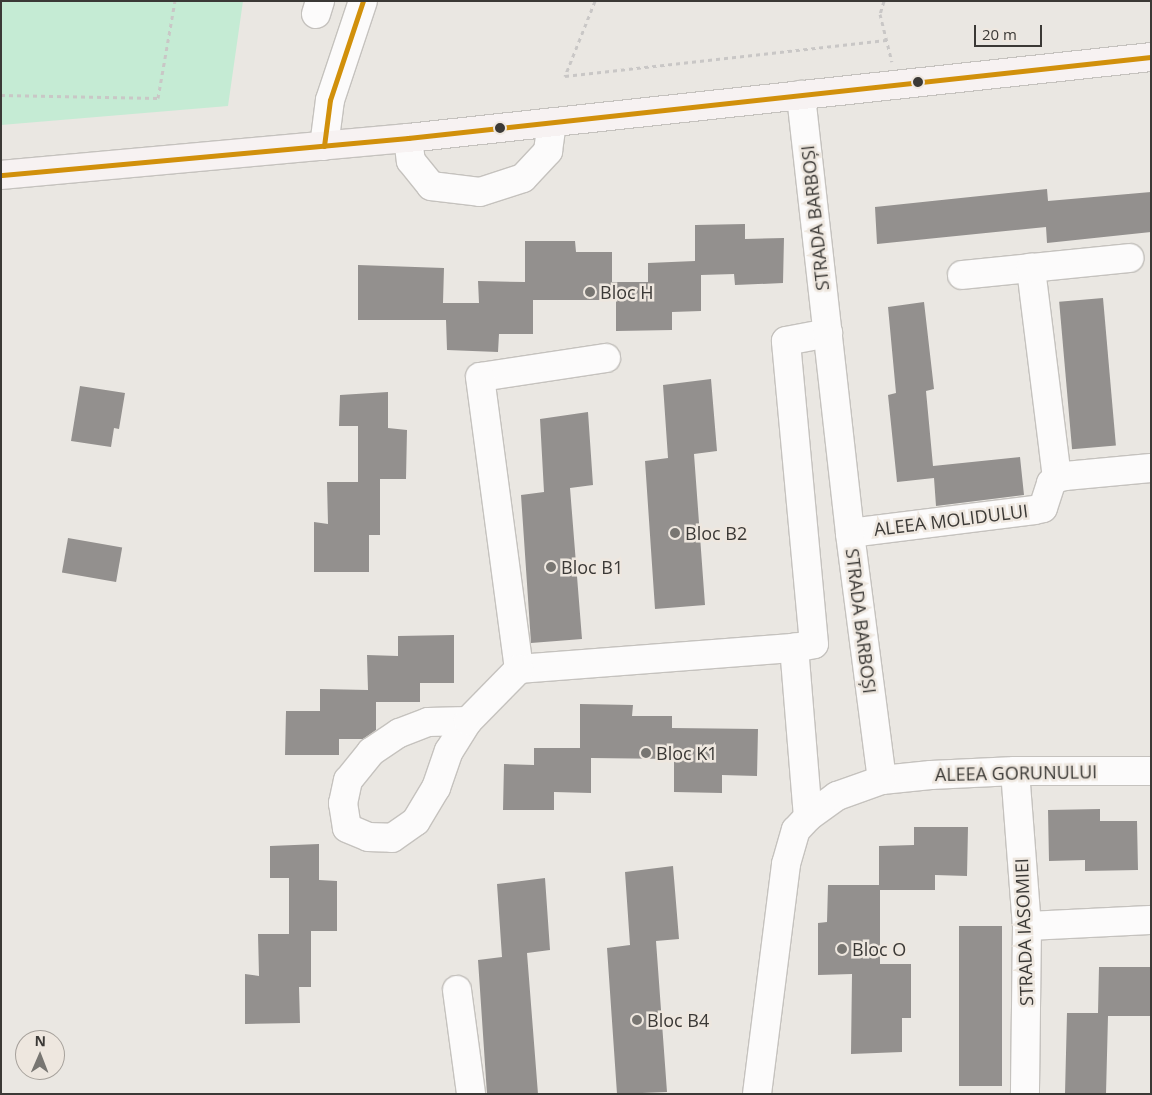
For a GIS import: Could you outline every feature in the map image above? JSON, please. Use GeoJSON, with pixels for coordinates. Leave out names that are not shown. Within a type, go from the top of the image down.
{"type":"FeatureCollection","features":[{"type":"Feature","properties":{"kind":"main road"},"geometry":{"type":"LineString","coordinates":[[2,175],[408,138],[1151,57]]}},
{"type":"Feature","properties":{"kind":"street"},"geometry":{"type":"LineString","coordinates":[[324,146],[330,100],[363,1]]}},
{"type":"Feature","properties":{"kind":"street","name":"STRADA BARBOȘI"},"geometry":{"type":"LineString","coordinates":[[801,95],[850,533],[882,780]]}},
{"type":"Feature","properties":{"kind":"street"},"geometry":{"type":"LineString","coordinates":[[408,138],[411,161],[431,186],[480,192],[523,178],[548,151],[552,122]]}},
{"type":"Feature","properties":{"kind":"street"},"geometry":{"type":"LineString","coordinates":[[962,275],[1129,258]]}},
{"type":"Feature","properties":{"kind":"street"},"geometry":{"type":"LineString","coordinates":[[1031,268],[1057,478],[1151,468]]}},
{"type":"Feature","properties":{"kind":"street"},"geometry":{"type":"LineString","coordinates":[[468,721],[428,722],[399,733],[370,752],[348,780],[343,803],[347,828],[368,837],[392,838],[416,821],[436,788],[449,751],[468,721],[519,669],[794,648],[814,644],[786,341],[828,333]]}},
{"type":"Feature","properties":{"kind":"street"},"geometry":{"type":"LineString","coordinates":[[519,669],[480,377],[606,358]]}},
{"type":"Feature","properties":{"kind":"street","name":"ALEEA MOLIDULUI"},"geometry":{"type":"LineString","coordinates":[[850,533],[1043,508],[1051,483],[1057,478]]}},
{"type":"Feature","properties":{"kind":"street"},"geometry":{"type":"LineString","coordinates":[[794,648],[808,816]]}},
{"type":"Feature","properties":{"kind":"street","name":"ALEEA GORUNULUI"},"geometry":{"type":"LineString","coordinates":[[882,780],[931,775],[1015,771],[1151,771]]}},
{"type":"Feature","properties":{"kind":"street","name":"STRADA IASOMIEI"},"geometry":{"type":"LineString","coordinates":[[1015,771],[1026,926],[1026,1094]]}},
{"type":"Feature","properties":{"kind":"street"},"geometry":{"type":"LineString","coordinates":[[757,1094],[786,864],[796,830],[808,816],[837,796],[882,780]]}},
{"type":"Feature","properties":{"kind":"street"},"geometry":{"type":"LineString","coordinates":[[1026,926],[1151,920]]}},
{"type":"Feature","properties":{"kind":"street"},"geometry":{"type":"LineString","coordinates":[[457,990],[471,1094]]}},
{"type":"Feature","properties":{"kind":"path"},"geometry":{"type":"LineString","coordinates":[[1,95],[158,98],[175,1]]}},
{"type":"Feature","properties":{"kind":"path"},"geometry":{"type":"LineString","coordinates":[[595,1],[565,76],[886,40]]}},
{"type":"Feature","properties":{"kind":"path"},"geometry":{"type":"LineString","coordinates":[[884,1],[880,14],[898,84]]}},
{"type":"Feature","properties":{"kind":"green space"},"geometry":{"type":"Polygon","coordinates":[[[1,1],[243,1],[228,106],[1,125],[1,1]]]}},
{"type":"Feature","properties":{"kind":"building"},"geometry":{"type":"Polygon","coordinates":[[[1047,189],[1048,201],[1151,192],[1151,232],[1047,243],[1046,227],[877,244],[875,207],[1047,189]]]}},
{"type":"Feature","properties":{"kind":"building","name":"Bloc H"},"geometry":{"type":"Polygon","coordinates":[[[745,224],[745,239],[784,238],[783,283],[735,285],[734,274],[701,275],[701,311],[672,312],[672,330],[616,331],[616,300],[533,300],[533,334],[499,334],[498,352],[447,350],[446,320],[358,320],[358,265],[444,268],[443,303],[479,303],[478,281],[525,282],[525,241],[575,241],[576,252],[612,252],[612,282],[648,282],[648,263],[695,261],[695,225],[745,224]]]}},
{"type":"Feature","properties":{"kind":"building"},"geometry":{"type":"Polygon","coordinates":[[[1103,298],[1116,445],[1072,449],[1059,302],[1103,298]]]}},
{"type":"Feature","properties":{"kind":"building"},"geometry":{"type":"Polygon","coordinates":[[[924,302],[934,389],[926,391],[933,466],[1020,457],[1024,495],[936,506],[934,478],[897,482],[888,395],[896,393],[888,307],[924,302]]]}},
{"type":"Feature","properties":{"kind":"building","name":"Bloc B2"},"geometry":{"type":"Polygon","coordinates":[[[711,379],[717,451],[694,454],[705,605],[655,609],[645,461],[668,458],[663,385],[711,379]]]}},
{"type":"Feature","properties":{"kind":"building"},"geometry":{"type":"Polygon","coordinates":[[[80,386],[125,393],[119,429],[114,428],[111,447],[71,441],[80,386]]]}},
{"type":"Feature","properties":{"kind":"building"},"geometry":{"type":"Polygon","coordinates":[[[388,392],[388,428],[407,430],[406,479],[380,479],[380,535],[369,535],[369,572],[314,572],[314,522],[328,524],[327,482],[358,482],[358,426],[339,426],[340,395],[388,392]]]}},
{"type":"Feature","properties":{"kind":"building","name":"Bloc B1"},"geometry":{"type":"Polygon","coordinates":[[[588,412],[593,485],[570,488],[582,639],[531,643],[521,495],[544,492],[540,419],[588,412]]]}},
{"type":"Feature","properties":{"kind":"building"},"geometry":{"type":"Polygon","coordinates":[[[68,538],[122,548],[116,582],[62,572],[68,538]]]}},
{"type":"Feature","properties":{"kind":"building"},"geometry":{"type":"Polygon","coordinates":[[[454,635],[454,683],[420,683],[420,702],[376,702],[376,730],[363,739],[339,739],[339,755],[285,755],[286,711],[320,711],[320,689],[368,690],[367,655],[398,656],[398,636],[454,635]]]}},
{"type":"Feature","properties":{"kind":"building","name":"Bloc K1"},"geometry":{"type":"Polygon","coordinates":[[[580,704],[633,705],[632,716],[672,716],[672,728],[758,729],[757,776],[722,775],[722,793],[674,792],[674,759],[591,758],[591,793],[554,792],[554,810],[503,810],[504,764],[534,765],[534,748],[580,748],[580,704]]]}},
{"type":"Feature","properties":{"kind":"building"},"geometry":{"type":"Polygon","coordinates":[[[1100,809],[1100,821],[1137,821],[1138,870],[1085,871],[1085,860],[1049,861],[1048,810],[1100,809]]]}},
{"type":"Feature","properties":{"kind":"building","name":"Bloc O"},"geometry":{"type":"Polygon","coordinates":[[[914,827],[968,827],[967,876],[935,875],[935,890],[880,890],[880,964],[911,964],[911,1018],[902,1018],[902,1052],[851,1054],[852,974],[818,975],[818,923],[827,922],[828,885],[879,885],[879,846],[914,845],[914,827]]]}},
{"type":"Feature","properties":{"kind":"building"},"geometry":{"type":"Polygon","coordinates":[[[319,844],[319,880],[337,881],[337,931],[311,931],[311,987],[299,987],[300,1023],[245,1024],[245,974],[259,976],[258,934],[289,934],[289,878],[270,878],[270,846],[319,844]]]}},
{"type":"Feature","properties":{"kind":"building","name":"Bloc B4"},"geometry":{"type":"Polygon","coordinates":[[[673,866],[679,939],[656,941],[667,1092],[617,1094],[607,948],[630,945],[625,872],[673,866]]]}},
{"type":"Feature","properties":{"kind":"building"},"geometry":{"type":"Polygon","coordinates":[[[545,878],[550,950],[527,953],[538,1094],[487,1094],[478,960],[502,957],[497,884],[545,878]]]}},
{"type":"Feature","properties":{"kind":"building"},"geometry":{"type":"Polygon","coordinates":[[[959,926],[1002,926],[1002,1086],[959,1086],[959,926]]]}},
{"type":"Feature","properties":{"kind":"building"},"geometry":{"type":"Polygon","coordinates":[[[1099,967],[1151,967],[1151,1016],[1108,1016],[1106,1094],[1065,1094],[1067,1013],[1098,1013],[1099,967]]]}},
{"type":"Feature","properties":{"kind":"transit line"},"geometry":{"type":"LineString","coordinates":[[324,146],[330,100],[363,1]]}},
{"type":"Feature","properties":{"kind":"transit line"},"geometry":{"type":"LineString","coordinates":[[1,175],[408,138],[1151,57]]}},
{"type":"Feature","properties":{"kind":"place","name":"Bloc H"},"geometry":{"type":"Point","coordinates":[590,292]}},
{"type":"Feature","properties":{"kind":"place","name":"Bloc B2"},"geometry":{"type":"Point","coordinates":[675,533]}},
{"type":"Feature","properties":{"kind":"place","name":"Bloc B1"},"geometry":{"type":"Point","coordinates":[551,567]}},
{"type":"Feature","properties":{"kind":"place","name":"Bloc K1"},"geometry":{"type":"Point","coordinates":[646,753]}},
{"type":"Feature","properties":{"kind":"place","name":"Bloc O"},"geometry":{"type":"Point","coordinates":[842,949]}},
{"type":"Feature","properties":{"kind":"place","name":"Bloc B4"},"geometry":{"type":"Point","coordinates":[637,1020]}}]}
